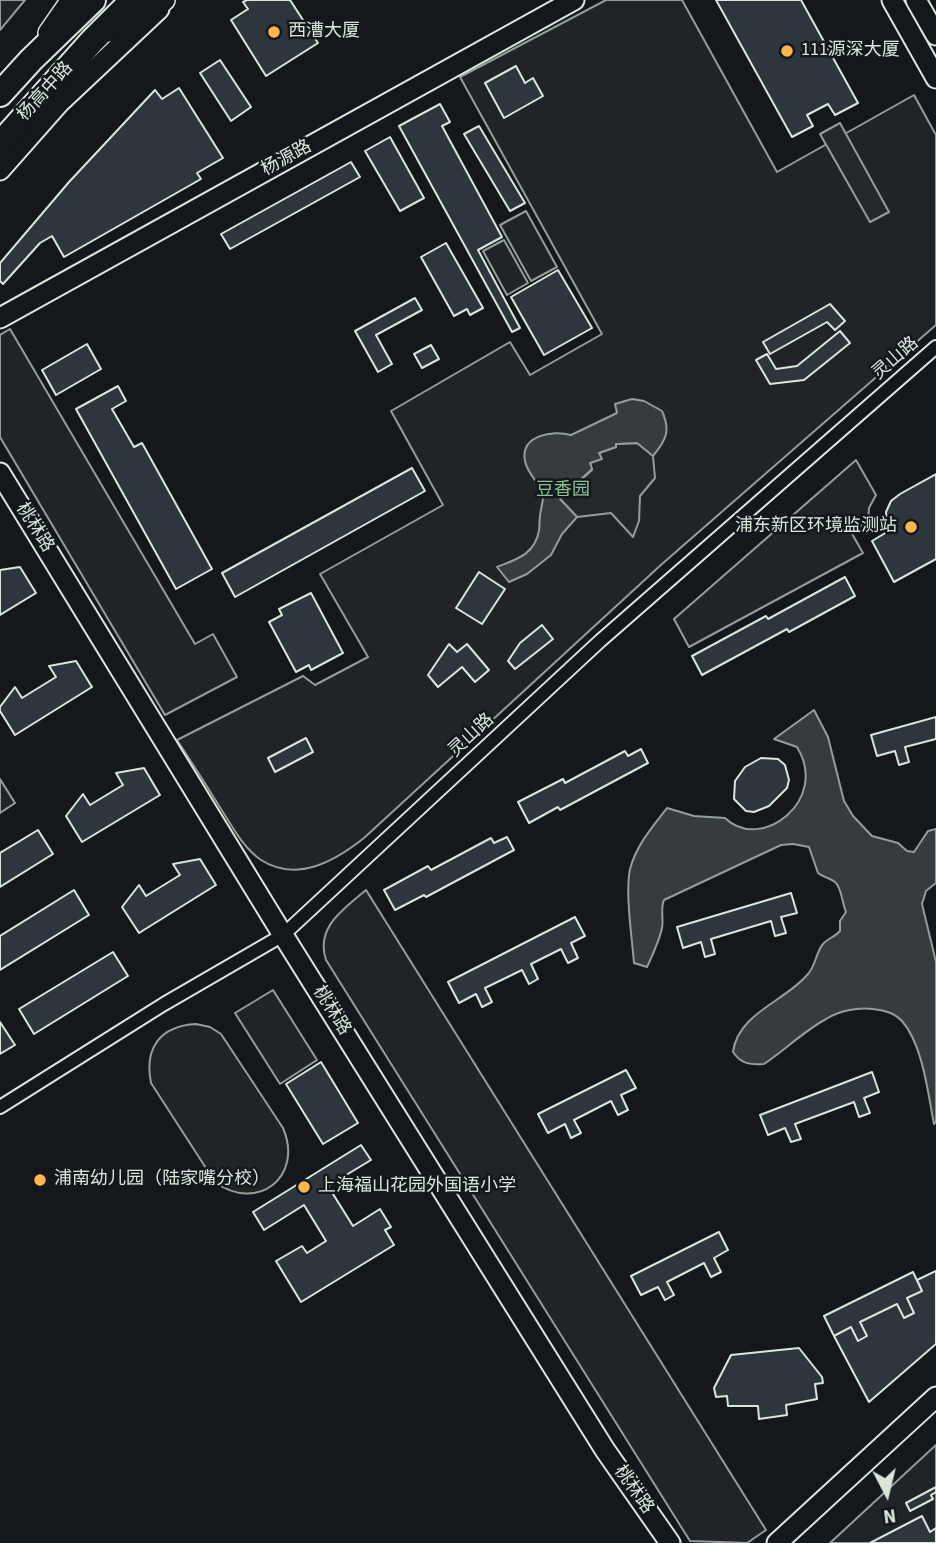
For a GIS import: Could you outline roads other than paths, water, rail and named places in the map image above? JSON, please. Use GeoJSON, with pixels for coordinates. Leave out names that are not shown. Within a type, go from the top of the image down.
{"type":"FeatureCollection","features":[{"type":"Feature","properties":{"kind":"highway","name":"杨高中路"},"geometry":{"type":"LineString","coordinates":[[0,94],[93,0]]}},
{"type":"Feature","properties":{"kind":"highway","name":"杨高中路"},"geometry":{"type":"LineString","coordinates":[[0,144],[92,41],[133,0]]}},
{"type":"Feature","properties":{"kind":"main road","name":"杨高中路"},"geometry":{"type":"LineString","coordinates":[[31,60],[72,0]]}},
{"type":"Feature","properties":{"kind":"main road","name":"杨高中路"},"geometry":{"type":"LineString","coordinates":[[92,41],[166,0]]}},
{"type":"Feature","properties":{"kind":"street"},"geometry":{"type":"LineString","coordinates":[[0,170],[60,102],[166,0]]}},
{"type":"Feature","properties":{"kind":"street","name":"杨源路"},"geometry":{"type":"LineString","coordinates":[[0,318],[574,0]]}},
{"type":"Feature","properties":{"kind":"street"},"geometry":{"type":"LineString","coordinates":[[892,0],[936,78]]}},
{"type":"Feature","properties":{"kind":"street"},"geometry":{"type":"LineString","coordinates":[[916,0],[936,35]]}},
{"type":"Feature","properties":{"kind":"street","name":"灵山路"},"geometry":{"type":"LineString","coordinates":[[0,1107],[164,1004],[283,934],[616,627],[936,347]]}},
{"type":"Feature","properties":{"kind":"street","name":"桃林路"},"geometry":{"type":"LineString","coordinates":[[0,473],[283,934],[605,1450],[670,1543]]}},
{"type":"Feature","properties":{"kind":"street"},"geometry":{"type":"LineString","coordinates":[[777,1543],[936,1397]]}},
{"type":"Feature","properties":{"kind":"place","name":"西漕大厦"},"geometry":{"type":"Point","coordinates":[274,32]}},
{"type":"Feature","properties":{"kind":"place","name":"111源深大厦"},"geometry":{"type":"Point","coordinates":[787,51]}},
{"type":"Feature","properties":{"kind":"place","name":"浦东新区环境监测站"},"geometry":{"type":"Point","coordinates":[911,527]}},
{"type":"Feature","properties":{"kind":"place","name":"浦南幼儿园（陆家嘴分校）"},"geometry":{"type":"Point","coordinates":[40,1180]}},
{"type":"Feature","properties":{"kind":"place","name":"上海福山花园外国语小学"},"geometry":{"type":"Point","coordinates":[304,1187]}},
{"type":"Feature","properties":{"kind":"park label","name":"豆香园"},"geometry":{"type":"Point","coordinates":[563,491]}}]}
